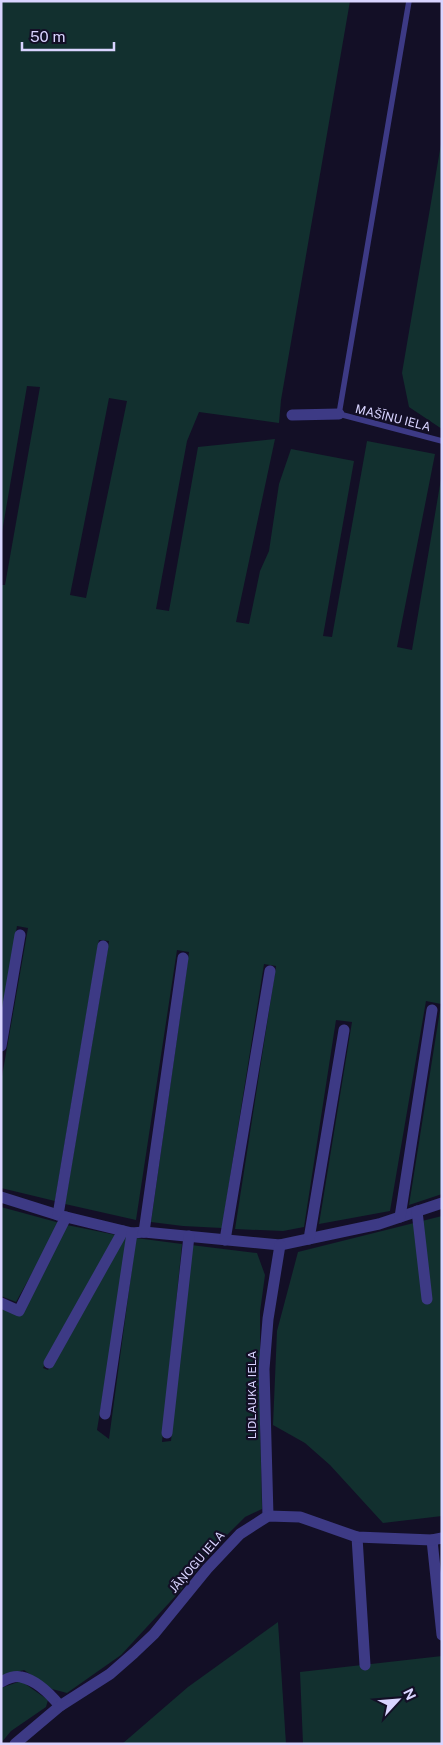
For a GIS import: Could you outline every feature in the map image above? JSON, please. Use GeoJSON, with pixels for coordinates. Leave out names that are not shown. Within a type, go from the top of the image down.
{"type":"FeatureCollection","features":[{"type":"Feature","properties":{"kind":"street"},"geometry":{"type":"LineString","coordinates":[[292,415],[339,414]]}},
{"type":"Feature","properties":{"kind":"street"},"geometry":{"type":"LineString","coordinates":[[1,1046],[20,934]]}},
{"type":"Feature","properties":{"kind":"street"},"geometry":{"type":"LineString","coordinates":[[1,1303],[19,1311],[62,1216],[103,946]]}},
{"type":"Feature","properties":{"kind":"street"},"geometry":{"type":"LineString","coordinates":[[144,1232],[183,958]]}},
{"type":"Feature","properties":{"kind":"street"},"geometry":{"type":"LineString","coordinates":[[225,1240],[270,971]]}},
{"type":"Feature","properties":{"kind":"street"},"geometry":{"type":"LineString","coordinates":[[400,1217],[432,1010]]}},
{"type":"Feature","properties":{"kind":"street"},"geometry":{"type":"LineString","coordinates":[[309,1239],[344,1030]]}},
{"type":"Feature","properties":{"kind":"street"},"geometry":{"type":"LineString","coordinates":[[1,1197],[62,1216],[127,1232],[280,1245],[379,1224],[442,1203]]}},
{"type":"Feature","properties":{"kind":"street"},"geometry":{"type":"LineString","coordinates":[[417,1211],[427,1299]]}},
{"type":"Feature","properties":{"kind":"street"},"geometry":{"type":"LineString","coordinates":[[49,1362],[127,1232]]}},
{"type":"Feature","properties":{"kind":"street"},"geometry":{"type":"LineString","coordinates":[[104,1414],[127,1232]]}},
{"type":"Feature","properties":{"kind":"street"},"geometry":{"type":"LineString","coordinates":[[167,1433],[189,1236]]}},
{"type":"Feature","properties":{"kind":"street","name":"LIDLAUKA IELA"},"geometry":{"type":"LineString","coordinates":[[268,1516],[264,1369],[268,1319],[280,1245]]}},
{"type":"Feature","properties":{"kind":"street"},"geometry":{"type":"LineString","coordinates":[[268,1516],[300,1517],[357,1537],[437,1539],[442,1635]]}},
{"type":"Feature","properties":{"kind":"street","name":"JĀŅOGU IELA"},"geometry":{"type":"LineString","coordinates":[[15,1744],[60,1706],[110,1674],[134,1653],[154,1634],[207,1569],[240,1534],[268,1516]]}},
{"type":"Feature","properties":{"kind":"street"},"geometry":{"type":"LineString","coordinates":[[357,1537],[365,1664]]}},
{"type":"Feature","properties":{"kind":"street"},"geometry":{"type":"LineString","coordinates":[[1,1682],[20,1676],[50,1694],[60,1706]]}},
{"type":"Feature","properties":{"kind":"lane"},"geometry":{"type":"LineString","coordinates":[[339,414],[409,1]]}},
{"type":"Feature","properties":{"kind":"lane","name":"MAŠĪNU IELA"},"geometry":{"type":"LineString","coordinates":[[339,414],[442,440]]}},
{"type":"Feature","properties":{"kind":"green space"},"geometry":{"type":"Polygon","coordinates":[[[1,1],[350,1],[281,400],[279,423],[199,412],[187,441],[156,609],[169,611],[198,447],[275,439],[236,622],[249,624],[260,571],[269,551],[279,484],[291,449],[354,461],[323,636],[332,637],[367,441],[435,454],[397,647],[412,650],[442,473],[442,1194],[409,1205],[441,1004],[426,1001],[390,1211],[319,1224],[352,1022],[336,1020],[304,1227],[283,1231],[235,1229],[276,966],[264,964],[222,1228],[151,1222],[189,952],[177,950],[136,1220],[65,1204],[109,941],[99,940],[55,1201],[1,1188],[1,1082],[28,928],[17,926],[1,1017],[1,585],[5,585],[40,387],[27,386],[1,538],[1,1]],[[109,398],[70,595],[86,598],[127,401],[109,398]]]}},
{"type":"Feature","properties":{"kind":"green space"},"geometry":{"type":"Polygon","coordinates":[[[442,138],[442,429],[409,407],[402,373],[442,138]]]}},
{"type":"Feature","properties":{"kind":"green space"},"geometry":{"type":"Polygon","coordinates":[[[1,1207],[60,1223],[16,1302],[1,1296],[1,1207]]]}},
{"type":"Feature","properties":{"kind":"green space"},"geometry":{"type":"Polygon","coordinates":[[[442,1216],[442,1516],[383,1523],[330,1465],[305,1443],[273,1425],[277,1331],[298,1252],[442,1216]]]}},
{"type":"Feature","properties":{"kind":"green space"},"geometry":{"type":"Polygon","coordinates":[[[67,1225],[116,1235],[43,1368],[48,1370],[124,1236],[129,1237],[97,1430],[109,1439],[136,1238],[182,1244],[162,1442],[171,1441],[191,1245],[257,1253],[265,1275],[260,1312],[262,1509],[245,1517],[217,1545],[181,1590],[121,1655],[67,1693],[52,1689],[24,1670],[1,1676],[1,1307],[20,1316],[67,1225]]]}},
{"type":"Feature","properties":{"kind":"green space"},"geometry":{"type":"Polygon","coordinates":[[[278,1622],[286,1744],[122,1744],[188,1687],[278,1622]]]}},
{"type":"Feature","properties":{"kind":"green space"},"geometry":{"type":"Polygon","coordinates":[[[442,1656],[442,1744],[303,1744],[300,1672],[442,1656]]]}},
{"type":"Feature","properties":{"kind":"green space"},"geometry":{"type":"Polygon","coordinates":[[[21,1681],[48,1700],[46,1707],[11,1731],[1,1743],[1,1688],[21,1681]]]}}]}
